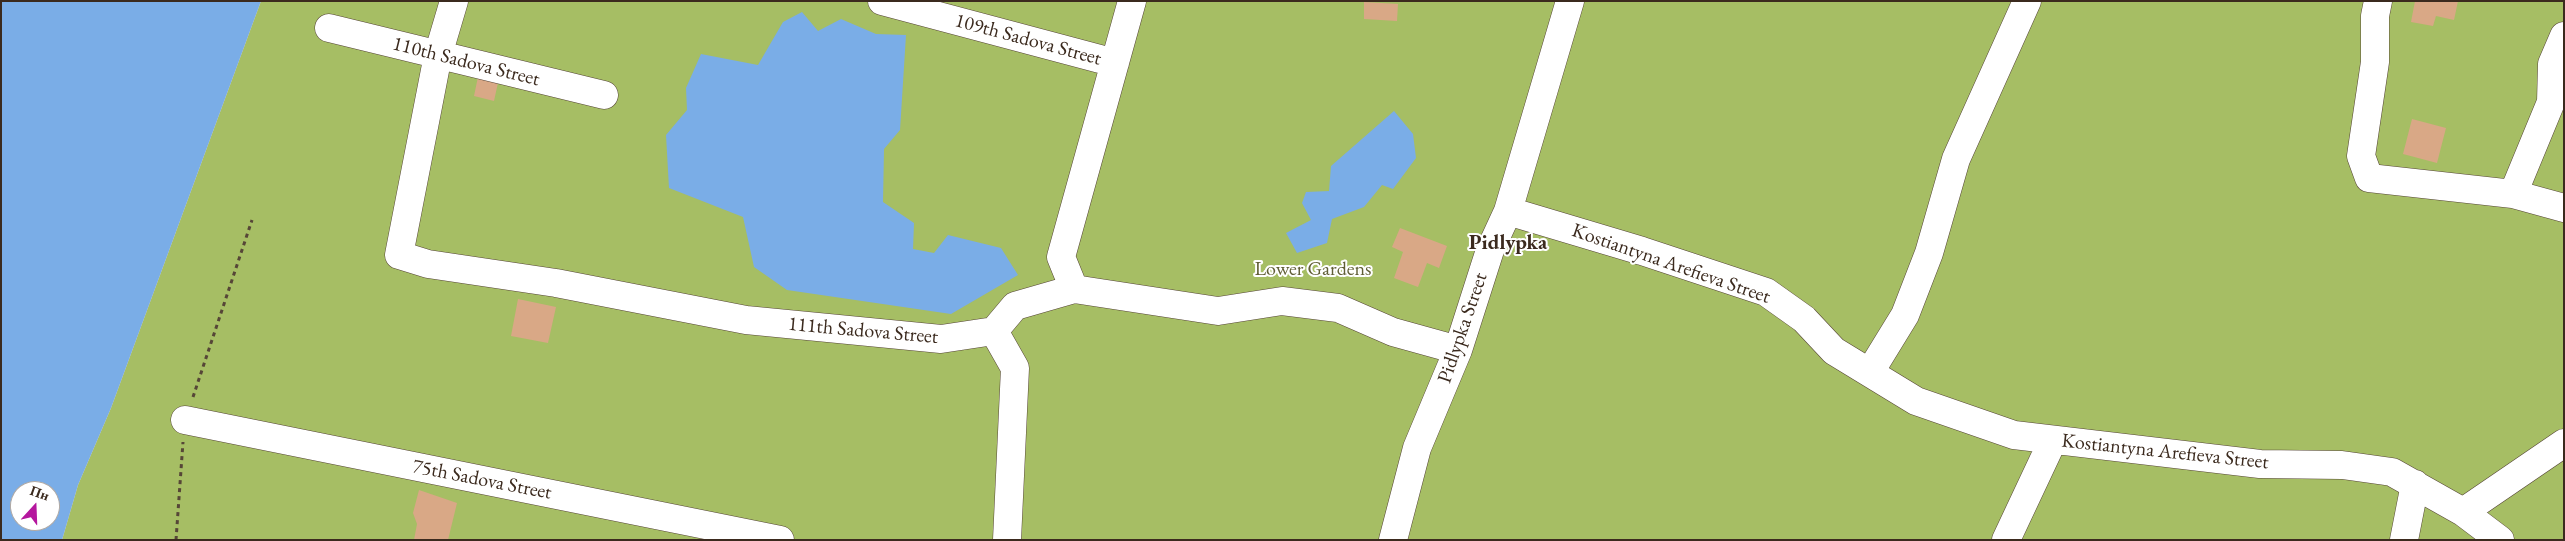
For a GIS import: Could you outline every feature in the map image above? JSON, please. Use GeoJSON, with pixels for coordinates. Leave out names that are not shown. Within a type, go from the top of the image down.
{"type":"FeatureCollection","features":[{"type":"Feature","properties":{"kind":"street"},"geometry":{"type":"LineString","coordinates":[[438,55],[454,1]]}},
{"type":"Feature","properties":{"kind":"street","name":"109th Sadova Street"},"geometry":{"type":"LineString","coordinates":[[882,1],[1115,62]]}},
{"type":"Feature","properties":{"kind":"street"},"geometry":{"type":"LineString","coordinates":[[1074,289],[1062,257],[1132,1]]}},
{"type":"Feature","properties":{"kind":"street","name":"Pidlypka Street"},"geometry":{"type":"LineString","coordinates":[[1393,540],[1418,448],[1458,350],[1490,250],[1508,211],[1570,1]]}},
{"type":"Feature","properties":{"kind":"street"},"geometry":{"type":"LineString","coordinates":[[1870,372],[1905,315],[1929,253],[1956,159],[2027,1]]}},
{"type":"Feature","properties":{"kind":"street"},"geometry":{"type":"LineString","coordinates":[[2378,1],[2375,16],[2375,62],[2362,156],[2369,178],[2513,194],[2564,208]]}},
{"type":"Feature","properties":{"kind":"street","name":"110th Sadova Street"},"geometry":{"type":"LineString","coordinates":[[328,28],[604,95]]}},
{"type":"Feature","properties":{"kind":"street"},"geometry":{"type":"LineString","coordinates":[[2513,194],[2551,102],[2552,64],[2564,36]]}},
{"type":"Feature","properties":{"kind":"street","name":"111th Sadova Street"},"geometry":{"type":"LineString","coordinates":[[438,55],[399,254],[428,264],[556,283],[746,320],[941,339],[994,331]]}},
{"type":"Feature","properties":{"kind":"street","name":"Kostiantyna Arefieva Street"},"geometry":{"type":"LineString","coordinates":[[1508,211],[1642,251],[1766,292],[1804,319],[1834,351],[1916,401],[2014,435],[2260,464],[2342,465],[2392,472],[2463,512],[2500,540]]}},
{"type":"Feature","properties":{"kind":"street"},"geometry":{"type":"LineString","coordinates":[[1007,540],[1015,368],[994,331],[1015,306],[1074,289],[1218,311],[1282,301],[1338,308],[1393,332],[1458,350]]}},
{"type":"Feature","properties":{"kind":"street","name":"75th Sadova Street"},"geometry":{"type":"LineString","coordinates":[[185,420],[780,540]]}},
{"type":"Feature","properties":{"kind":"street"},"geometry":{"type":"LineString","coordinates":[[2006,540],[2053,440]]}},
{"type":"Feature","properties":{"kind":"street"},"geometry":{"type":"LineString","coordinates":[[2463,512],[2564,443]]}},
{"type":"Feature","properties":{"kind":"street"},"geometry":{"type":"LineString","coordinates":[[2404,540],[2415,484]]}},
{"type":"Feature","properties":{"kind":"path"},"geometry":{"type":"LineString","coordinates":[[176,540],[185,420],[252,220]]}},
{"type":"Feature","properties":{"kind":"green space","name":"Lower Gardens"},"geometry":{"type":"Polygon","coordinates":[[[261,1],[2564,1],[2564,540],[62,540],[78,485],[111,408],[261,1]]]}},
{"type":"Feature","properties":{"kind":"water"},"geometry":{"type":"Polygon","coordinates":[[[1,1],[261,1],[111,408],[78,485],[62,540],[1,540],[1,1]]]}},
{"type":"Feature","properties":{"kind":"water"},"geometry":{"type":"Polygon","coordinates":[[[802,12],[818,31],[841,19],[876,34],[906,35],[900,130],[884,149],[883,202],[914,223],[913,249],[934,253],[948,235],[1001,248],[1018,275],[951,314],[787,290],[754,267],[743,217],[669,188],[666,135],[687,110],[686,88],[701,54],[758,65],[783,22],[802,12]]]}},
{"type":"Feature","properties":{"kind":"water"},"geometry":{"type":"Polygon","coordinates":[[[1394,111],[1413,134],[1416,158],[1393,189],[1382,185],[1364,207],[1332,219],[1327,243],[1297,253],[1286,233],[1311,220],[1302,203],[1306,192],[1329,191],[1331,166],[1394,111]]]}},
{"type":"Feature","properties":{"kind":"building"},"geometry":{"type":"Polygon","coordinates":[[[2415,1],[2458,1],[2454,20],[2436,16],[2433,26],[2411,22],[2415,1]]]}},
{"type":"Feature","properties":{"kind":"building"},"geometry":{"type":"Polygon","coordinates":[[[1364,2],[1398,4],[1397,21],[1364,19],[1364,2]]]}},
{"type":"Feature","properties":{"kind":"building"},"geometry":{"type":"Polygon","coordinates":[[[479,72],[499,78],[494,101],[474,96],[479,72]]]}},
{"type":"Feature","properties":{"kind":"building"},"geometry":{"type":"Polygon","coordinates":[[[2412,119],[2446,128],[2437,163],[2403,154],[2412,119]]]}},
{"type":"Feature","properties":{"kind":"building"},"geometry":{"type":"Polygon","coordinates":[[[1400,228],[1447,246],[1439,268],[1427,263],[1418,287],[1394,278],[1403,252],[1392,247],[1400,228]]]}},
{"type":"Feature","properties":{"kind":"building"},"geometry":{"type":"Polygon","coordinates":[[[518,299],[556,307],[548,343],[511,336],[518,299]]]}},
{"type":"Feature","properties":{"kind":"building"},"geometry":{"type":"Polygon","coordinates":[[[419,490],[457,503],[448,540],[414,540],[417,524],[413,513],[419,490]]]}},
{"type":"Feature","properties":{"kind":"district","name":"Pidlypka"},"geometry":{"type":"Point","coordinates":[1508,243]}}]}
